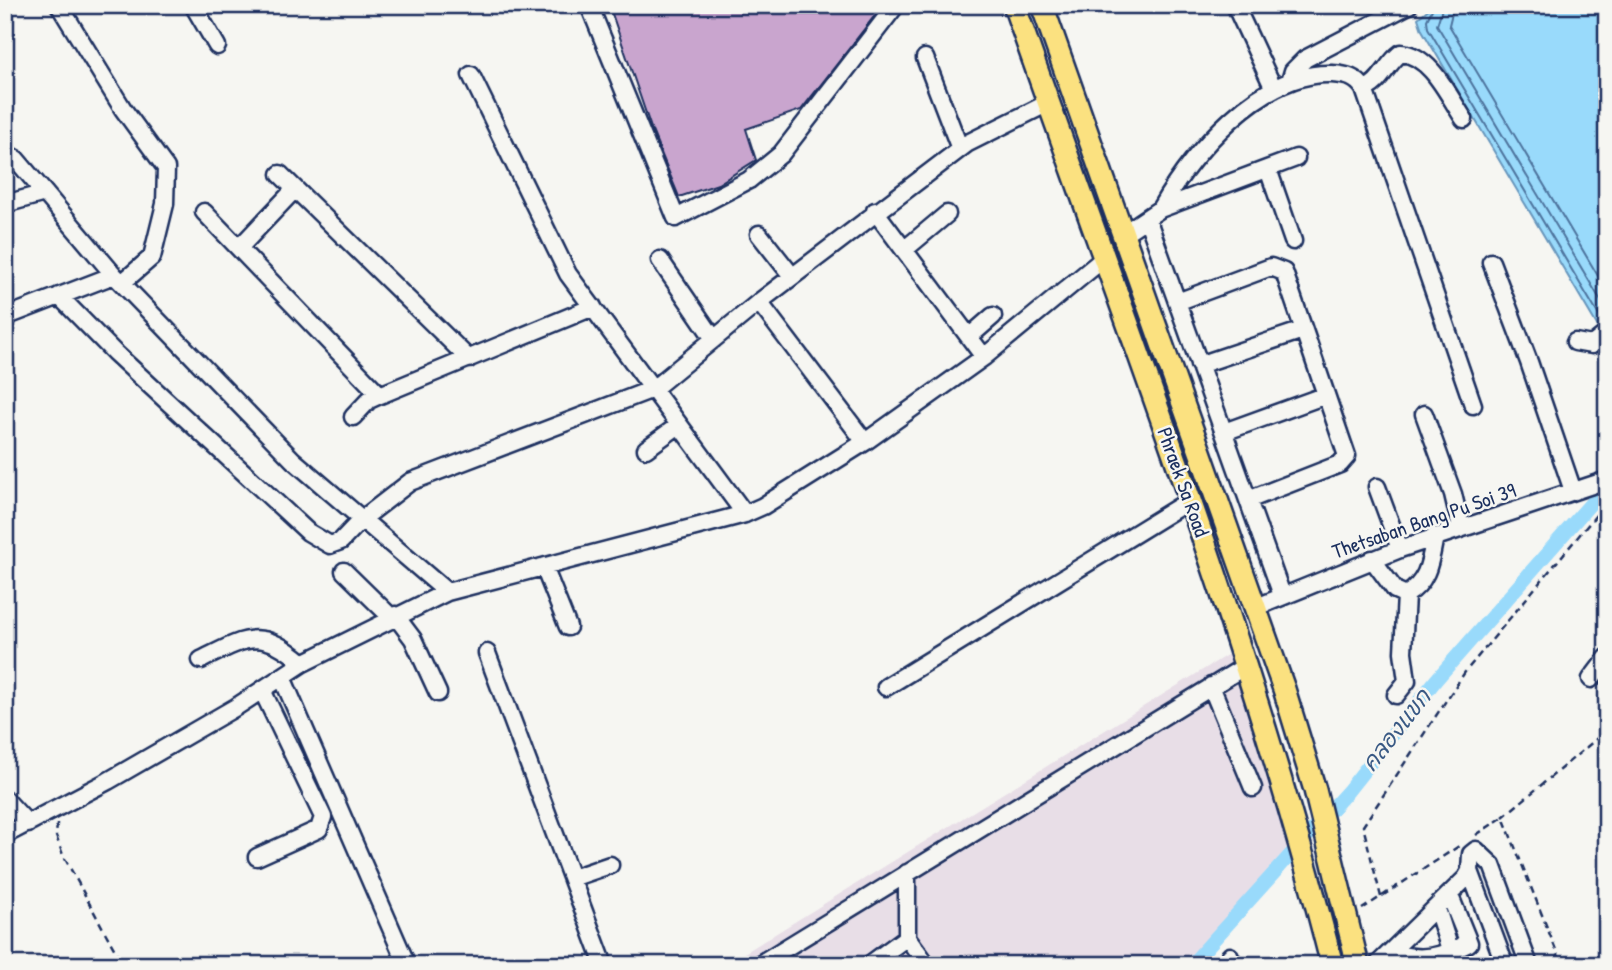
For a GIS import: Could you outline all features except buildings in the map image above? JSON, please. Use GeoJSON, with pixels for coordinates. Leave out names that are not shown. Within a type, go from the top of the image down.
{"type":"FeatureCollection","features":[{"type":"Feature","properties":{"kind":"main road","name":"Phraek Sa Road"},"geometry":{"type":"LineString","coordinates":[[1014,5],[1247,665],[1305,858],[1332,965]]}},
{"type":"Feature","properties":{"kind":"main road","name":"Phraek Sa Road"},"geometry":{"type":"LineString","coordinates":[[1042,5],[1257,607],[1315,790],[1358,965]]}},
{"type":"Feature","properties":{"kind":"street"},"geometry":{"type":"LineString","coordinates":[[6,314],[118,279],[152,257],[165,204],[166,168],[123,109],[59,5]]}},
{"type":"Feature","properties":{"kind":"street"},"geometry":{"type":"LineString","coordinates":[[193,5],[217,46]]}},
{"type":"Feature","properties":{"kind":"street"},"geometry":{"type":"LineString","coordinates":[[589,5],[676,218],[749,180],[781,154],[896,5]]}},
{"type":"Feature","properties":{"kind":"street"},"geometry":{"type":"LineString","coordinates":[[1235,5],[1274,89]]}},
{"type":"Feature","properties":{"kind":"street"},"geometry":{"type":"LineString","coordinates":[[1290,81],[1293,71],[1306,59],[1409,5]]}},
{"type":"Feature","properties":{"kind":"street"},"geometry":{"type":"LineString","coordinates":[[1364,89],[1372,87],[1395,57],[1401,53],[1412,54],[1424,63],[1464,120]]}},
{"type":"Feature","properties":{"kind":"street"},"geometry":{"type":"LineString","coordinates":[[925,58],[960,149]]}},
{"type":"Feature","properties":{"kind":"street"},"geometry":{"type":"LineString","coordinates":[[1153,214],[1230,118],[1253,100],[1290,81],[1321,74],[1347,75],[1358,80],[1364,89],[1474,405]]}},
{"type":"Feature","properties":{"kind":"street"},"geometry":{"type":"LineString","coordinates":[[471,75],[568,274],[745,514]]}},
{"type":"Feature","properties":{"kind":"street"},"geometry":{"type":"LineString","coordinates":[[59,296],[114,352],[308,532],[330,545],[341,541],[361,520],[410,482],[653,389],[792,276],[960,149],[1048,103]]}},
{"type":"Feature","properties":{"kind":"street"},"geometry":{"type":"LineString","coordinates":[[5,153],[16,159],[118,279],[293,460],[447,592]]}},
{"type":"Feature","properties":{"kind":"street"},"geometry":{"type":"LineString","coordinates":[[1123,234],[1153,214],[1296,158]]}},
{"type":"Feature","properties":{"kind":"street"},"geometry":{"type":"LineString","coordinates":[[1268,169],[1293,241]]}},
{"type":"Feature","properties":{"kind":"street"},"geometry":{"type":"LineString","coordinates":[[279,174],[469,359]]}},
{"type":"Feature","properties":{"kind":"street"},"geometry":{"type":"LineString","coordinates":[[239,248],[295,189]]}},
{"type":"Feature","properties":{"kind":"street"},"geometry":{"type":"LineString","coordinates":[[5,204],[45,193]]}},
{"type":"Feature","properties":{"kind":"street"},"geometry":{"type":"LineString","coordinates":[[876,211],[984,357]]}},
{"type":"Feature","properties":{"kind":"street"},"geometry":{"type":"LineString","coordinates":[[204,212],[380,395]]}},
{"type":"Feature","properties":{"kind":"street"},"geometry":{"type":"LineString","coordinates":[[904,250],[947,214]]}},
{"type":"Feature","properties":{"kind":"street"},"geometry":{"type":"LineString","coordinates":[[1153,214],[1177,302],[1282,595]]}},
{"type":"Feature","properties":{"kind":"street"},"geometry":{"type":"LineString","coordinates":[[759,234],[792,276]]}},
{"type":"Feature","properties":{"kind":"street"},"geometry":{"type":"LineString","coordinates":[[5,835],[55,811],[262,690],[303,663],[393,616],[447,592],[745,514],[865,442],[984,357],[1103,258]]}},
{"type":"Feature","properties":{"kind":"street"},"geometry":{"type":"LineString","coordinates":[[660,260],[714,339]]}},
{"type":"Feature","properties":{"kind":"street"},"geometry":{"type":"LineString","coordinates":[[1491,262],[1530,362],[1573,491]]}},
{"type":"Feature","properties":{"kind":"street"},"geometry":{"type":"LineString","coordinates":[[1177,302],[1271,267],[1279,268],[1283,272],[1347,456],[1340,464],[1248,500]]}},
{"type":"Feature","properties":{"kind":"street"},"geometry":{"type":"LineString","coordinates":[[759,302],[865,442]]}},
{"type":"Feature","properties":{"kind":"street"},"geometry":{"type":"LineString","coordinates":[[353,417],[369,400],[593,307]]}},
{"type":"Feature","properties":{"kind":"street"},"geometry":{"type":"LineString","coordinates":[[969,337],[993,316]]}},
{"type":"Feature","properties":{"kind":"street"},"geometry":{"type":"LineString","coordinates":[[1199,365],[1303,330]]}},
{"type":"Feature","properties":{"kind":"street"},"geometry":{"type":"LineString","coordinates":[[1575,342],[1592,345],[1607,333]]}},
{"type":"Feature","properties":{"kind":"street"},"geometry":{"type":"LineString","coordinates":[[1224,432],[1326,395]]}},
{"type":"Feature","properties":{"kind":"street"},"geometry":{"type":"LineString","coordinates":[[1424,414],[1453,494],[1461,528]]}},
{"type":"Feature","properties":{"kind":"street"},"geometry":{"type":"LineString","coordinates":[[646,449],[679,425]]}},
{"type":"Feature","properties":{"kind":"street","name":"Thetsaban Bang Pu Soi 39"},"geometry":{"type":"LineString","coordinates":[[1257,607],[1400,548],[1607,480]]}},
{"type":"Feature","properties":{"kind":"street"},"geometry":{"type":"LineString","coordinates":[[1377,487],[1400,548]]}},
{"type":"Feature","properties":{"kind":"street"},"geometry":{"type":"LineString","coordinates":[[886,687],[1190,500]]}},
{"type":"Feature","properties":{"kind":"street"},"geometry":{"type":"LineString","coordinates":[[1406,595],[1418,587],[1426,575],[1435,536]]}},
{"type":"Feature","properties":{"kind":"street"},"geometry":{"type":"LineString","coordinates":[[1372,559],[1395,590],[1406,595]]}},
{"type":"Feature","properties":{"kind":"street"},"geometry":{"type":"LineString","coordinates":[[544,567],[568,627]]}},
{"type":"Feature","properties":{"kind":"street"},"geometry":{"type":"LineString","coordinates":[[344,571],[393,616],[413,639],[438,693]]}},
{"type":"Feature","properties":{"kind":"street"},"geometry":{"type":"LineString","coordinates":[[1395,695],[1407,681],[1403,652],[1406,595]]}},
{"type":"Feature","properties":{"kind":"street"},"geometry":{"type":"LineString","coordinates":[[201,660],[237,642],[251,639],[279,642],[303,663]]}},
{"type":"Feature","properties":{"kind":"street"},"geometry":{"type":"LineString","coordinates":[[487,653],[604,965]]}},
{"type":"Feature","properties":{"kind":"street"},"geometry":{"type":"LineString","coordinates":[[1591,679],[1607,658]]}},
{"type":"Feature","properties":{"kind":"street"},"geometry":{"type":"LineString","coordinates":[[758,965],[1247,665]]}},
{"type":"Feature","properties":{"kind":"street"},"geometry":{"type":"LineString","coordinates":[[282,677],[407,965]]}},
{"type":"Feature","properties":{"kind":"street"},"geometry":{"type":"LineString","coordinates":[[1211,686],[1253,788]]}},
{"type":"Feature","properties":{"kind":"street"},"geometry":{"type":"LineString","coordinates":[[257,857],[319,829],[323,817],[262,690]]}},
{"type":"Feature","properties":{"kind":"street"},"geometry":{"type":"LineString","coordinates":[[5,799],[28,824]]}},
{"type":"Feature","properties":{"kind":"street"},"geometry":{"type":"LineString","coordinates":[[1505,965],[1470,871],[1471,853],[1476,850],[1492,865],[1529,965]]}},
{"type":"Feature","properties":{"kind":"street"},"geometry":{"type":"LineString","coordinates":[[572,878],[610,864]]}},
{"type":"Feature","properties":{"kind":"street"},"geometry":{"type":"LineString","coordinates":[[1377,965],[1450,896],[1470,871]]}},
{"type":"Feature","properties":{"kind":"street"},"geometry":{"type":"LineString","coordinates":[[907,873],[907,937],[927,965]]}},
{"type":"Feature","properties":{"kind":"street"},"geometry":{"type":"LineString","coordinates":[[1392,952],[1429,962],[1452,958],[1469,941],[1450,896]]}},
{"type":"Feature","properties":{"kind":"street"},"geometry":{"type":"LineString","coordinates":[[1437,909],[1452,958]]}},
{"type":"Feature","properties":{"kind":"street"},"geometry":{"type":"LineString","coordinates":[[869,965],[907,937]]}},
{"type":"Feature","properties":{"kind":"path"},"geometry":{"type":"LineString","coordinates":[[1381,897],[1363,826],[1465,672],[1607,502]]}},
{"type":"Feature","properties":{"kind":"path"},"geometry":{"type":"LineString","coordinates":[[1503,817],[1607,730]]}},
{"type":"Feature","properties":{"kind":"path"},"geometry":{"type":"LineString","coordinates":[[55,811],[57,836],[63,855],[123,965]]}},
{"type":"Feature","properties":{"kind":"shaded area"},"geometry":{"type":"Polygon","coordinates":[[[1235,650],[1294,840],[1185,965],[725,965],[1235,650]]]}},
{"type":"Feature","properties":{"kind":"water"},"geometry":{"type":"Polygon","coordinates":[[[1433,5],[1607,5],[1607,342],[1422,30],[1418,18],[1433,5]]]}},
{"type":"Feature","properties":{"kind":"waterway","name":"คลองแขก"},"geometry":{"type":"LineString","coordinates":[[1191,965],[1348,791],[1436,680],[1599,494]]}}]}
